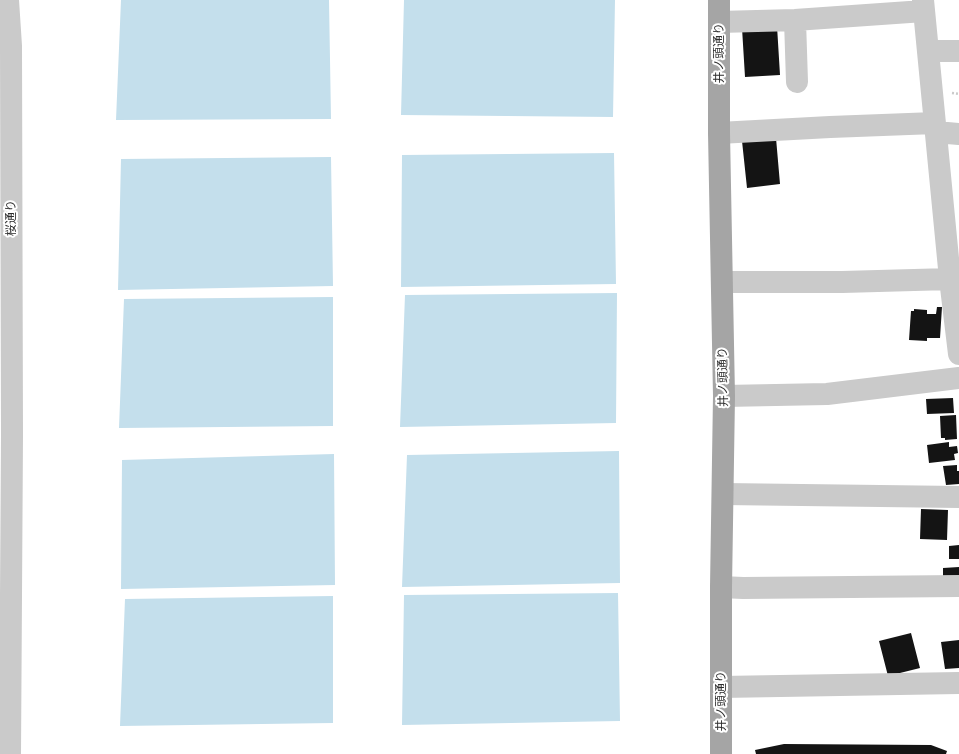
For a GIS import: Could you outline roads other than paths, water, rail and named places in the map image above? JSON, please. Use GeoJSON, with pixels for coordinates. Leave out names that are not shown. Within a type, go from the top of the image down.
{"type":"FeatureCollection","features":[{"type":"Feature","properties":{"kind":"main road","name":"井ノ頭通り"},"geometry":{"type":"LineString","coordinates":[[719,0],[719,133],[724,396],[721,587],[722,754]]}},
{"type":"Feature","properties":{"kind":"street","name":"桜通り"},"geometry":{"type":"LineString","coordinates":[[8,0],[10,46],[6,436],[10,754]]}},
{"type":"Feature","properties":{"kind":"street"},"geometry":{"type":"LineString","coordinates":[[719,22],[795,20],[864,7],[923,6],[950,280],[959,354]]}},
{"type":"Feature","properties":{"kind":"street"},"geometry":{"type":"LineString","coordinates":[[795,20],[797,82]]}},
{"type":"Feature","properties":{"kind":"street"},"geometry":{"type":"LineString","coordinates":[[928,51],[959,51]]}},
{"type":"Feature","properties":{"kind":"street"},"geometry":{"type":"LineString","coordinates":[[719,133],[830,127],[936,128],[959,134]]}},
{"type":"Feature","properties":{"kind":"street"},"geometry":{"type":"LineString","coordinates":[[722,282],[950,280]]}},
{"type":"Feature","properties":{"kind":"street"},"geometry":{"type":"LineString","coordinates":[[724,396],[827,394],[959,378]]}},
{"type":"Feature","properties":{"kind":"street"},"geometry":{"type":"LineString","coordinates":[[723,494],[959,497]]}},
{"type":"Feature","properties":{"kind":"street"},"geometry":{"type":"LineString","coordinates":[[721,587],[959,586]]}},
{"type":"Feature","properties":{"kind":"street"},"geometry":{"type":"LineString","coordinates":[[721,687],[959,683]]}},
{"type":"Feature","properties":{"kind":"water"},"geometry":{"type":"Polygon","coordinates":[[[121,0],[329,0],[331,119],[116,120],[121,0]]]}},
{"type":"Feature","properties":{"kind":"water"},"geometry":{"type":"Polygon","coordinates":[[[404,0],[615,0],[613,117],[401,115],[404,0]]]}},
{"type":"Feature","properties":{"kind":"water"},"geometry":{"type":"Polygon","coordinates":[[[614,153],[616,284],[401,287],[402,155],[614,153]]]}},
{"type":"Feature","properties":{"kind":"water"},"geometry":{"type":"Polygon","coordinates":[[[331,157],[333,286],[118,290],[121,159],[331,157]]]}},
{"type":"Feature","properties":{"kind":"water"},"geometry":{"type":"Polygon","coordinates":[[[617,293],[616,423],[400,427],[405,295],[617,293]]]}},
{"type":"Feature","properties":{"kind":"water"},"geometry":{"type":"Polygon","coordinates":[[[333,297],[333,426],[119,428],[124,299],[333,297]]]}},
{"type":"Feature","properties":{"kind":"water"},"geometry":{"type":"Polygon","coordinates":[[[619,451],[620,583],[402,587],[407,455],[619,451]]]}},
{"type":"Feature","properties":{"kind":"water"},"geometry":{"type":"Polygon","coordinates":[[[334,454],[335,585],[121,589],[122,460],[334,454]]]}},
{"type":"Feature","properties":{"kind":"water"},"geometry":{"type":"Polygon","coordinates":[[[618,593],[620,721],[402,725],[404,595],[618,593]]]}},
{"type":"Feature","properties":{"kind":"water"},"geometry":{"type":"Polygon","coordinates":[[[333,596],[333,723],[120,726],[125,599],[333,596]]]}}]}
